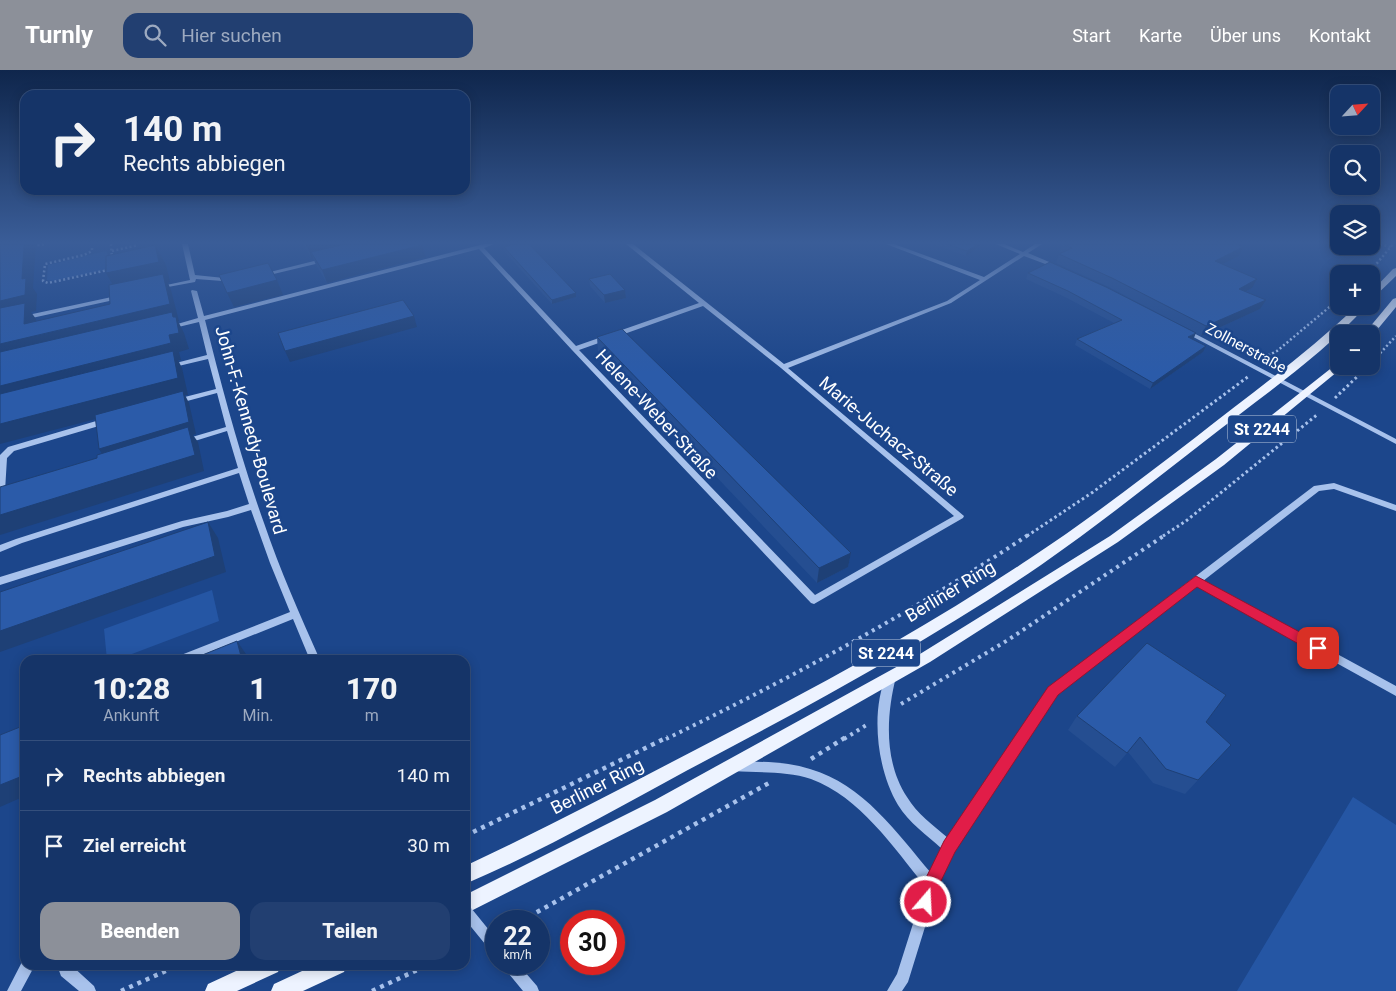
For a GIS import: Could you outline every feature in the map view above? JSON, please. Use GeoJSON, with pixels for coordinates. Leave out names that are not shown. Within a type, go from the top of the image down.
{"type":"FeatureCollection","features":[{"type":"Feature","properties":{"kind":"main road"},"geometry":{"type":"LineString","coordinates":[[1376,325],[1396,301]]}},
{"type":"Feature","properties":{"kind":"main road","name":"Berliner Ring"},"geometry":{"type":"LineString","coordinates":[[470,873],[642,787],[784,712],[909,641],[1004,583],[1099,515],[1337,331],[1353,315]]}},
{"type":"Feature","properties":{"kind":"main road","name":"St 2244"},"geometry":{"type":"LineString","coordinates":[[470,902],[661,806],[892,677],[1114,538],[1220,462],[1330,373]]}},
{"type":"Feature","properties":{"kind":"main road"},"geometry":{"type":"LineString","coordinates":[[215,991],[260,970]]}},
{"type":"Feature","properties":{"kind":"main road"},"geometry":{"type":"LineString","coordinates":[[281,991],[326,970]]}},
{"type":"Feature","properties":{"kind":"street"},"geometry":{"type":"LineString","coordinates":[[148,291],[163,287]]}},
{"type":"Feature","properties":{"kind":"street"},"geometry":{"type":"LineString","coordinates":[[163,329],[327,287]]}},
{"type":"Feature","properties":{"kind":"street","name":"Helene-Weber-Straße"},"geometry":{"type":"LineString","coordinates":[[517,287],[814,600]]}},
{"type":"Feature","properties":{"kind":"street"},"geometry":{"type":"LineString","coordinates":[[683,287],[783,367],[949,302],[972,287]]}},
{"type":"Feature","properties":{"kind":"street","name":"John-F.-Kennedy-Boulevard"},"geometry":{"type":"LineString","coordinates":[[194,291],[230,428],[254,506],[295,614],[313,655]]}},
{"type":"Feature","properties":{"kind":"street"},"geometry":{"type":"LineString","coordinates":[[0,324],[130,294]]}},
{"type":"Feature","properties":{"kind":"street"},"geometry":{"type":"LineString","coordinates":[[574,349],[704,304]]}},
{"type":"Feature","properties":{"kind":"street","name":"Zollnerstraße"},"geometry":{"type":"LineString","coordinates":[[1174,325],[1326,407],[1396,442]]}},
{"type":"Feature","properties":{"kind":"street"},"geometry":{"type":"LineString","coordinates":[[163,368],[211,356]]}},
{"type":"Feature","properties":{"kind":"street","name":"Marie-Juchacz-Straße"},"geometry":{"type":"LineString","coordinates":[[783,367],[960,516],[814,600]]}},
{"type":"Feature","properties":{"kind":"street"},"geometry":{"type":"LineString","coordinates":[[163,406],[220,390]]}},
{"type":"Feature","properties":{"kind":"street"},"geometry":{"type":"LineString","coordinates":[[13,495],[1,492],[6,453],[20,445],[115,419]]}},
{"type":"Feature","properties":{"kind":"street"},"geometry":{"type":"LineString","coordinates":[[174,445],[230,428]]}},
{"type":"Feature","properties":{"kind":"street"},"geometry":{"type":"LineString","coordinates":[[0,549],[19,541],[242,469]]}},
{"type":"Feature","properties":{"kind":"street"},"geometry":{"type":"LineString","coordinates":[[894,991],[903,977],[932,884],[949,847],[1053,691],[1317,488],[1334,486],[1396,508]]}},
{"type":"Feature","properties":{"kind":"street"},"geometry":{"type":"LineString","coordinates":[[0,581],[182,524],[254,506]]}},
{"type":"Feature","properties":{"kind":"street"},"geometry":{"type":"LineString","coordinates":[[1196,581],[1396,691]]}},
{"type":"Feature","properties":{"kind":"street"},"geometry":{"type":"LineString","coordinates":[[192,655],[295,614]]}},
{"type":"Feature","properties":{"kind":"street"},"geometry":{"type":"LineString","coordinates":[[892,677],[886,693],[883,715],[885,757],[894,786],[913,815],[949,847]]}},
{"type":"Feature","properties":{"kind":"street"},"geometry":{"type":"LineString","coordinates":[[734,766],[792,770],[811,774],[832,783],[863,804],[932,884]]}},
{"type":"Feature","properties":{"kind":"street"},"geometry":{"type":"LineString","coordinates":[[470,916],[485,935]]}},
{"type":"Feature","properties":{"kind":"street"},"geometry":{"type":"LineString","coordinates":[[14,991],[25,970]]}},
{"type":"Feature","properties":{"kind":"street"},"geometry":{"type":"LineString","coordinates":[[66,970],[88,991]]}},
{"type":"Feature","properties":{"kind":"street"},"geometry":{"type":"LineString","coordinates":[[519,975],[532,991]]}},
{"type":"Feature","properties":{"kind":"path"},"geometry":{"type":"LineString","coordinates":[[1255,354],[1269,355],[1289,342],[1330,307]]}},
{"type":"Feature","properties":{"kind":"path"},"geometry":{"type":"LineString","coordinates":[[1380,353],[1396,336]]}},
{"type":"Feature","properties":{"kind":"path"},"geometry":{"type":"LineString","coordinates":[[470,834],[754,696],[899,616],[997,556],[1093,492],[1223,394],[1258,370],[1272,359],[1269,355]]}},
{"type":"Feature","properties":{"kind":"path"},"geometry":{"type":"LineString","coordinates":[[540,910],[792,770],[1008,640],[1186,520],[1326,407],[1359,375]]}},
{"type":"Feature","properties":{"kind":"path"},"geometry":{"type":"LineString","coordinates":[[121,991],[168,970]]}},
{"type":"Feature","properties":{"kind":"path"},"geometry":{"type":"LineString","coordinates":[[372,991],[417,970]]}},
{"type":"Feature","properties":{"kind":"shaded area"},"geometry":{"type":"Polygon","coordinates":[[[212,590],[219,621],[129,655],[107,655],[104,629],[212,590]]]}},
{"type":"Feature","properties":{"kind":"shaded area"},"geometry":{"type":"Polygon","coordinates":[[[1353,797],[1396,825],[1396,991],[1237,991],[1353,797]]]}},
{"type":"Feature","properties":{"kind":"building"},"geometry":{"type":"Polygon","coordinates":[[[0,287],[25,287],[25,295],[0,301],[0,287]]]}},
{"type":"Feature","properties":{"kind":"building"},"geometry":{"type":"Polygon","coordinates":[[[109,287],[166,287],[170,304],[0,344],[0,308],[25,303],[24,324],[110,304],[109,287]]]}},
{"type":"Feature","properties":{"kind":"building"},"geometry":{"type":"Polygon","coordinates":[[[224,287],[250,287],[227,293],[224,287]]]}},
{"type":"Feature","properties":{"kind":"building"},"geometry":{"type":"Polygon","coordinates":[[[540,287],[570,287],[576,293],[552,300],[540,287]]]}},
{"type":"Feature","properties":{"kind":"building"},"geometry":{"type":"Polygon","coordinates":[[[596,287],[622,287],[625,290],[604,295],[596,287]]]}},
{"type":"Feature","properties":{"kind":"building"},"geometry":{"type":"Polygon","coordinates":[[[1059,287],[1106,287],[1196,333],[1188,337],[1206,346],[1153,383],[1077,339],[1122,320],[1059,287]]]}},
{"type":"Feature","properties":{"kind":"building"},"geometry":{"type":"Polygon","coordinates":[[[1130,287],[1243,287],[1239,289],[1266,300],[1206,326],[1130,287]]]}},
{"type":"Feature","properties":{"kind":"building"},"geometry":{"type":"Polygon","coordinates":[[[403,300],[414,316],[285,351],[278,333],[403,300]]]}},
{"type":"Feature","properties":{"kind":"building"},"geometry":{"type":"Polygon","coordinates":[[[172,312],[173,317],[176,317],[179,333],[169,335],[171,343],[0,386],[0,352],[172,312]]]}},
{"type":"Feature","properties":{"kind":"building"},"geometry":{"type":"Polygon","coordinates":[[[622,329],[851,553],[819,568],[597,337],[622,329]]]}},
{"type":"Feature","properties":{"kind":"building"},"geometry":{"type":"Polygon","coordinates":[[[173,351],[178,378],[0,424],[0,394],[173,351]]]}},
{"type":"Feature","properties":{"kind":"building"},"geometry":{"type":"Polygon","coordinates":[[[183,391],[189,422],[99,449],[95,415],[183,391]]]}},
{"type":"Feature","properties":{"kind":"building"},"geometry":{"type":"Polygon","coordinates":[[[188,427],[195,455],[0,515],[0,487],[97,458],[97,455],[188,427]]]}},
{"type":"Feature","properties":{"kind":"building"},"geometry":{"type":"Polygon","coordinates":[[[208,522],[215,556],[0,631],[0,592],[208,522]]]}},
{"type":"Feature","properties":{"kind":"building"},"geometry":{"type":"Polygon","coordinates":[[[237,641],[241,655],[202,655],[237,641]]]}},
{"type":"Feature","properties":{"kind":"building"},"geometry":{"type":"Polygon","coordinates":[[[1147,643],[1226,695],[1206,722],[1231,745],[1198,780],[1166,769],[1140,737],[1127,753],[1077,716],[1147,643]]]}},
{"type":"Feature","properties":{"kind":"building"},"geometry":{"type":"Polygon","coordinates":[[[20,727],[20,777],[0,785],[0,735],[20,727]]]}},
{"type":"Feature","properties":{"kind":"route"},"geometry":{"type":"LineString","coordinates":[[926,902],[949,847],[1053,691],[1196,581],[1318,648]]}}]}
